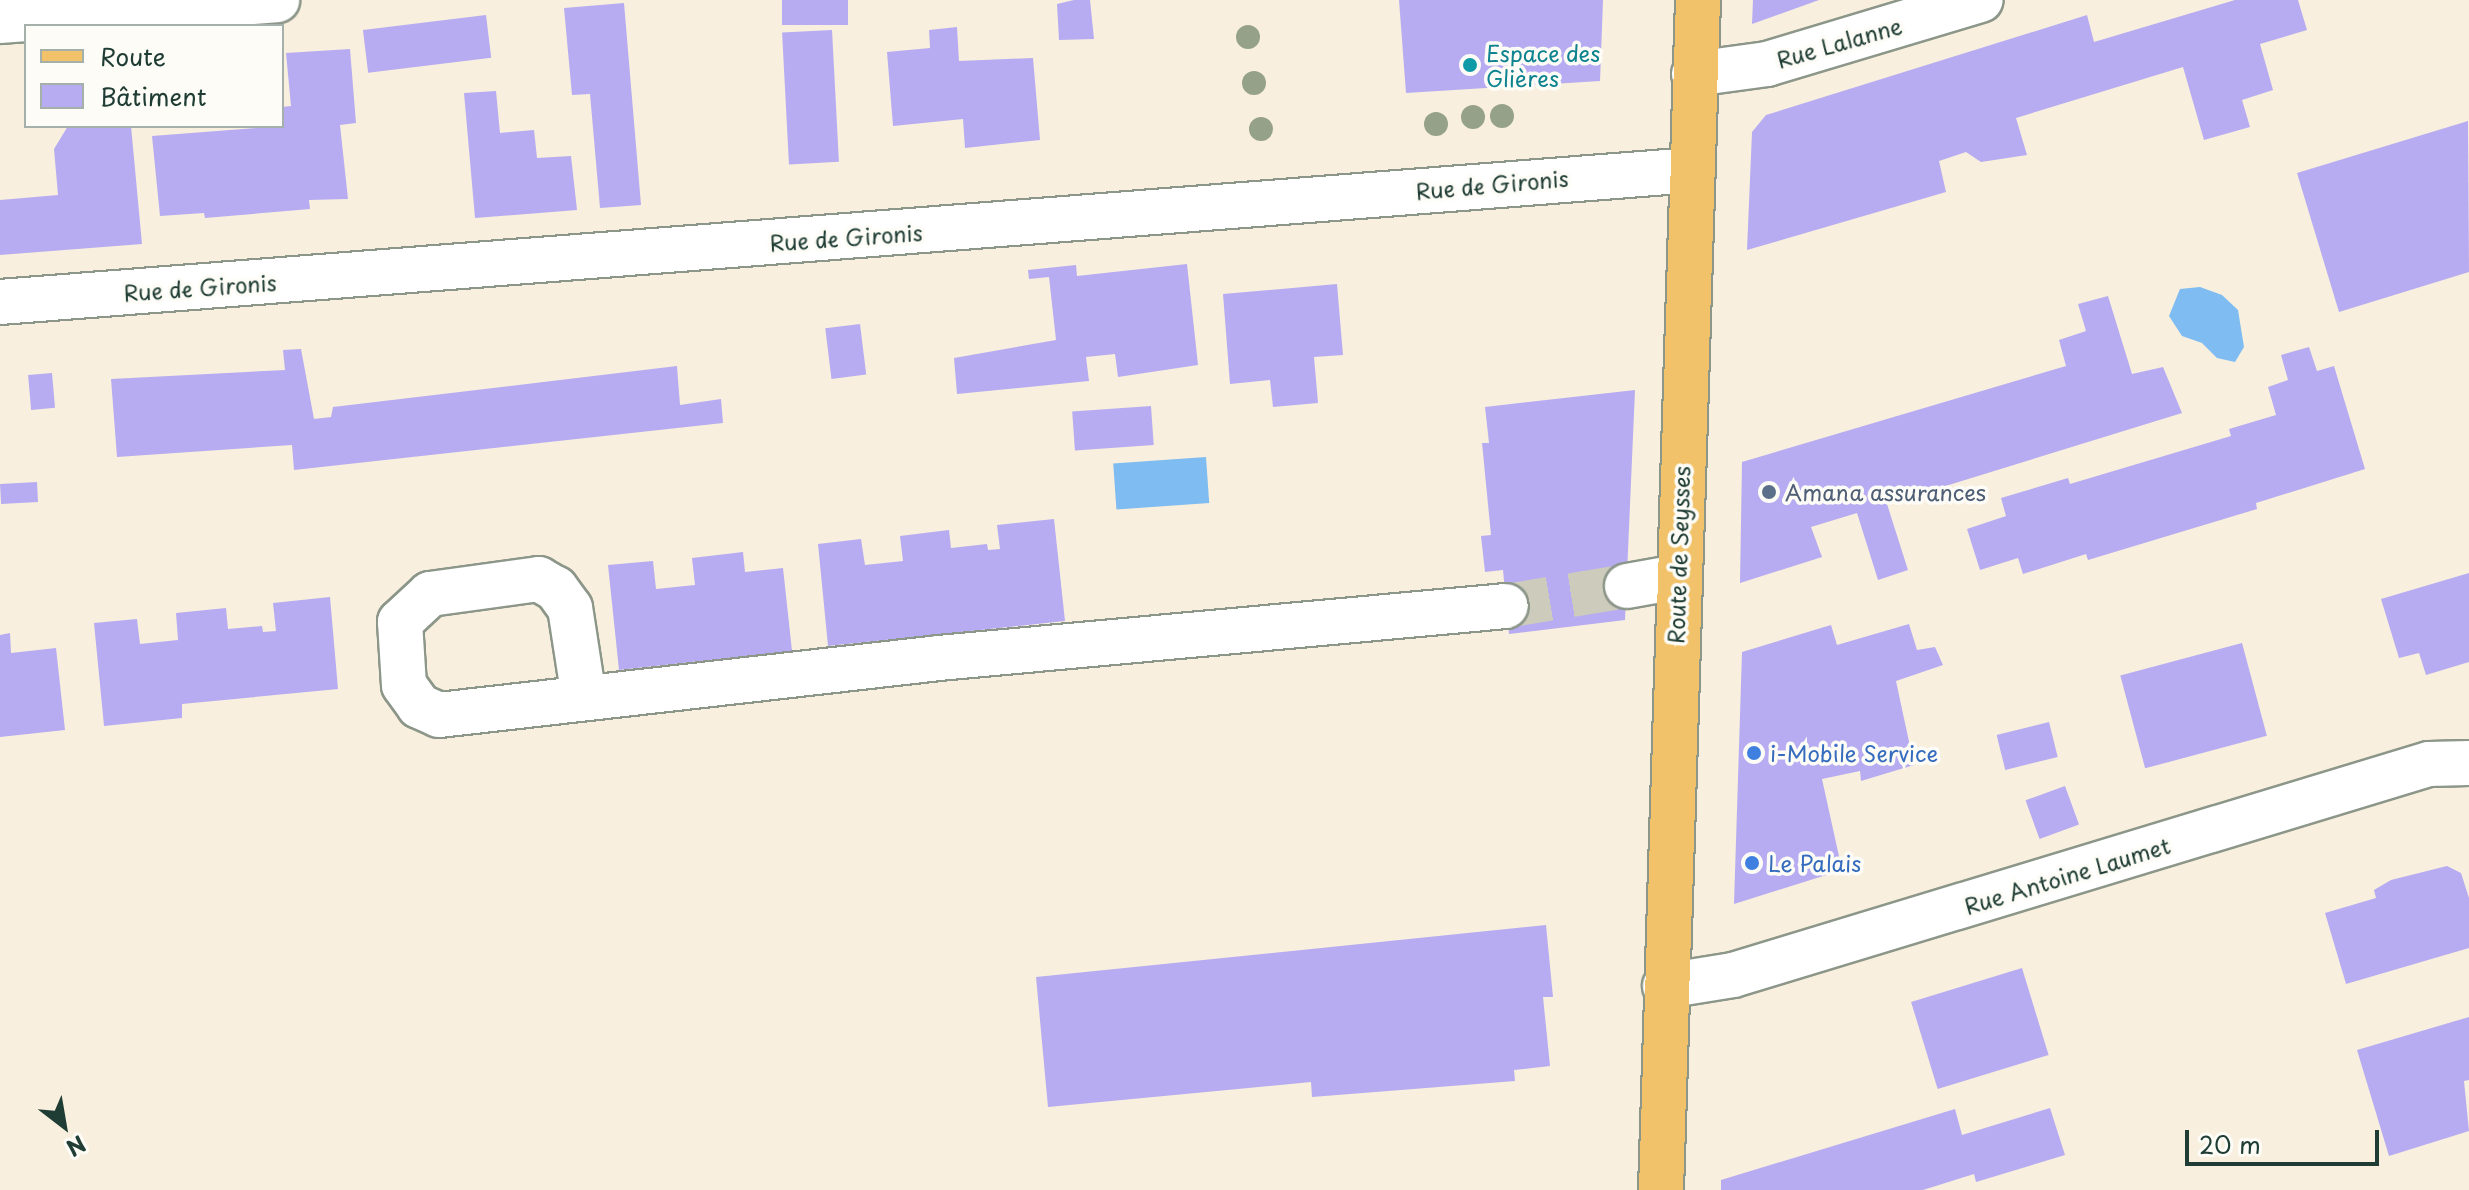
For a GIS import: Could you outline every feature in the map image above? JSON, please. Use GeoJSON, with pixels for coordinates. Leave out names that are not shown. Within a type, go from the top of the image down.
{"type":"FeatureCollection","features":[{"type":"Feature","properties":{"kind":"main road","name":"Route de Seysses"},"geometry":{"type":"LineString","coordinates":[[1653,1190],[1665,986],[1698,0]]}},
{"type":"Feature","properties":{"kind":"main road","name":"Route de Seysses"},"geometry":{"type":"LineString","coordinates":[[1660,1110],[1661,1190]]}},
{"type":"Feature","properties":{"kind":"street"},"geometry":{"type":"LineString","coordinates":[[0,21],[277,0]]}},
{"type":"Feature","properties":{"kind":"street","name":"Rue Lalanne"},"geometry":{"type":"LineString","coordinates":[[1694,74],[1767,64],[1981,0]]}},
{"type":"Feature","properties":{"kind":"street","name":"Rue de Gironis"},"geometry":{"type":"LineString","coordinates":[[0,302],[1196,211],[1624,171],[1691,170]]}},
{"type":"Feature","properties":{"kind":"street"},"geometry":{"type":"LineString","coordinates":[[1627,586],[1677,577]]}},
{"type":"Feature","properties":{"kind":"street"},"geometry":{"type":"LineString","coordinates":[[584,698],[939,658],[1506,606]]}},
{"type":"Feature","properties":{"kind":"street","name":"Rue Antoine Laumet"},"geometry":{"type":"LineString","coordinates":[[1665,986],[1747,971],[2429,764],[2469,763]]}},
{"type":"Feature","properties":{"kind":"water"},"geometry":{"type":"Polygon","coordinates":[[[2200,287],[2222,295],[2238,310],[2244,347],[2235,362],[2217,358],[2202,343],[2182,336],[2169,316],[2180,289],[2200,287]]]}},
{"type":"Feature","properties":{"kind":"water"},"geometry":{"type":"Polygon","coordinates":[[[1206,457],[1209,503],[1116,509],[1113,463],[1206,457]]]}},
{"type":"Feature","properties":{"kind":"building"},"geometry":{"type":"Polygon","coordinates":[[[782,0],[848,0],[848,25],[782,25],[782,0]]]}},
{"type":"Feature","properties":{"kind":"building"},"geometry":{"type":"Polygon","coordinates":[[[1090,0],[1094,39],[1059,40],[1057,4],[1090,0]]]}},
{"type":"Feature","properties":{"kind":"building"},"geometry":{"type":"Polygon","coordinates":[[[1399,0],[1603,0],[1600,81],[1406,93],[1399,0]]]}},
{"type":"Feature","properties":{"kind":"building"},"geometry":{"type":"Polygon","coordinates":[[[1753,0],[1819,0],[1752,24],[1753,0]]]}},
{"type":"Feature","properties":{"kind":"building"},"geometry":{"type":"Polygon","coordinates":[[[2235,0],[2298,0],[2307,30],[2260,44],[2273,90],[2242,100],[2250,127],[2204,140],[2183,67],[2016,118],[2027,155],[1981,162],[1966,152],[1939,161],[1946,192],[1747,250],[1752,132],[1766,115],[2087,15],[2094,42],[2235,0]]]}},
{"type":"Feature","properties":{"kind":"building"},"geometry":{"type":"Polygon","coordinates":[[[624,3],[641,205],[600,208],[590,94],[572,95],[564,8],[624,3]]]}},
{"type":"Feature","properties":{"kind":"building"},"geometry":{"type":"Polygon","coordinates":[[[486,15],[491,58],[368,73],[363,30],[486,15]]]}},
{"type":"Feature","properties":{"kind":"building"},"geometry":{"type":"Polygon","coordinates":[[[957,27],[959,61],[1033,58],[1040,140],[965,148],[963,119],[893,126],[887,52],[930,48],[929,30],[957,27]]]}},
{"type":"Feature","properties":{"kind":"building"},"geometry":{"type":"Polygon","coordinates":[[[832,30],[839,162],[789,164],[782,33],[832,30]]]}},
{"type":"Feature","properties":{"kind":"building"},"geometry":{"type":"Polygon","coordinates":[[[350,49],[356,123],[340,125],[348,199],[309,200],[310,209],[205,218],[204,213],[160,216],[152,136],[284,128],[284,107],[291,106],[286,53],[350,49]]]}},
{"type":"Feature","properties":{"kind":"building"},"geometry":{"type":"Polygon","coordinates":[[[496,91],[500,133],[534,130],[537,158],[571,156],[577,210],[475,218],[464,93],[496,91]]]}},
{"type":"Feature","properties":{"kind":"building"},"geometry":{"type":"Polygon","coordinates":[[[2468,121],[2469,272],[2339,312],[2297,173],[2468,121]]]}},
{"type":"Feature","properties":{"kind":"building"},"geometry":{"type":"Polygon","coordinates":[[[67,128],[131,128],[142,244],[0,255],[0,200],[58,195],[54,149],[67,128]]]}},
{"type":"Feature","properties":{"kind":"building"},"geometry":{"type":"Polygon","coordinates":[[[1187,264],[1198,365],[1118,377],[1115,354],[1086,357],[1089,381],[957,394],[954,358],[1056,340],[1049,277],[1029,279],[1028,270],[1076,265],[1077,276],[1187,264]]]}},
{"type":"Feature","properties":{"kind":"building"},"geometry":{"type":"Polygon","coordinates":[[[1337,284],[1343,355],[1314,357],[1318,403],[1273,407],[1270,380],[1230,384],[1223,294],[1337,284]]]}},
{"type":"Feature","properties":{"kind":"building"},"geometry":{"type":"Polygon","coordinates":[[[2108,296],[2132,374],[2163,367],[2182,413],[1887,504],[1908,570],[1878,580],[1857,513],[1811,527],[1822,557],[1740,583],[1742,462],[2066,366],[2059,340],[2086,331],[2078,304],[2108,296]]]}},
{"type":"Feature","properties":{"kind":"building"},"geometry":{"type":"Polygon","coordinates":[[[860,324],[866,375],[831,379],[825,328],[860,324]]]}},
{"type":"Feature","properties":{"kind":"building"},"geometry":{"type":"Polygon","coordinates":[[[2309,347],[2317,371],[2334,366],[2365,469],[2256,503],[2257,509],[2088,560],[2086,554],[2023,574],[2018,558],[1980,570],[1967,529],[2006,516],[2001,498],[2068,478],[2070,484],[2231,436],[2229,429],[2276,415],[2268,387],[2288,380],[2281,355],[2309,347]]]}},
{"type":"Feature","properties":{"kind":"building"},"geometry":{"type":"Polygon","coordinates":[[[301,349],[314,419],[331,417],[333,407],[677,366],[680,405],[721,399],[723,423],[294,470],[292,445],[117,457],[111,379],[285,370],[283,350],[301,349]]]}},
{"type":"Feature","properties":{"kind":"building"},"geometry":{"type":"Polygon","coordinates":[[[52,373],[55,408],[31,410],[28,375],[52,373]]]}},
{"type":"Feature","properties":{"kind":"building"},"geometry":{"type":"Polygon","coordinates":[[[1635,390],[1625,620],[1509,634],[1503,570],[1485,572],[1481,536],[1491,535],[1482,443],[1489,443],[1485,407],[1635,390]]]}},
{"type":"Feature","properties":{"kind":"building"},"geometry":{"type":"Polygon","coordinates":[[[1151,406],[1154,445],[1075,450],[1072,412],[1151,406]]]}},
{"type":"Feature","properties":{"kind":"building"},"geometry":{"type":"Polygon","coordinates":[[[37,482],[38,502],[1,504],[0,484],[37,482]]]}},
{"type":"Feature","properties":{"kind":"building"},"geometry":{"type":"Polygon","coordinates":[[[1054,519],[1065,621],[828,646],[818,544],[861,539],[865,565],[903,561],[900,536],[949,530],[951,548],[987,544],[988,550],[1000,549],[997,525],[1054,519]]]}},
{"type":"Feature","properties":{"kind":"building"},"geometry":{"type":"Polygon","coordinates":[[[743,552],[745,572],[783,568],[792,651],[619,670],[608,565],[653,561],[656,589],[695,585],[692,558],[743,552]]]}},
{"type":"Feature","properties":{"kind":"building"},"geometry":{"type":"Polygon","coordinates":[[[2469,573],[2469,662],[2426,675],[2419,653],[2399,658],[2381,599],[2469,573]]]}},
{"type":"Feature","properties":{"kind":"building"},"geometry":{"type":"Polygon","coordinates":[[[330,597],[338,689],[182,704],[182,718],[104,726],[94,623],[137,619],[140,644],[178,640],[176,613],[226,608],[228,629],[262,626],[263,632],[276,631],[273,603],[330,597]]]}},
{"type":"Feature","properties":{"kind":"building"},"geometry":{"type":"Polygon","coordinates":[[[1909,624],[1917,650],[1935,647],[1943,665],[1896,681],[1914,765],[1861,781],[1860,771],[1822,779],[1842,870],[1734,904],[1742,652],[1831,625],[1837,645],[1909,624]]]}},
{"type":"Feature","properties":{"kind":"building"},"geometry":{"type":"Polygon","coordinates":[[[10,633],[11,653],[56,648],[65,730],[0,737],[0,635],[10,633]]]}},
{"type":"Feature","properties":{"kind":"building"},"geometry":{"type":"Polygon","coordinates":[[[2242,643],[2267,736],[2145,768],[2120,676],[2242,643]]]}},
{"type":"Feature","properties":{"kind":"building"},"geometry":{"type":"Polygon","coordinates":[[[2049,722],[2058,757],[2005,770],[1997,735],[2049,722]]]}},
{"type":"Feature","properties":{"kind":"building"},"geometry":{"type":"Polygon","coordinates":[[[2065,786],[2079,825],[2040,839],[2026,800],[2065,786]]]}},
{"type":"Feature","properties":{"kind":"building"},"geometry":{"type":"Polygon","coordinates":[[[2447,866],[2461,873],[2469,898],[2469,948],[2346,984],[2325,913],[2376,898],[2374,890],[2391,880],[2447,866]]]}},
{"type":"Feature","properties":{"kind":"building"},"geometry":{"type":"Polygon","coordinates":[[[1546,925],[1553,997],[1543,997],[1550,1066],[1514,1070],[1515,1081],[1312,1097],[1311,1082],[1048,1107],[1036,977],[1546,925]]]}},
{"type":"Feature","properties":{"kind":"building"},"geometry":{"type":"Polygon","coordinates":[[[2022,968],[2049,1055],[1938,1089],[1911,1002],[2022,968]]]}},
{"type":"Feature","properties":{"kind":"building"},"geometry":{"type":"Polygon","coordinates":[[[2469,1017],[2469,1080],[2464,1081],[2469,1131],[2389,1156],[2357,1050],[2469,1017]]]}},
{"type":"Feature","properties":{"kind":"building"},"geometry":{"type":"Polygon","coordinates":[[[2050,1108],[2065,1155],[1976,1182],[1974,1174],[1923,1190],[1721,1190],[1721,1180],[1955,1109],[1962,1135],[2050,1108]]]}},
{"type":"Feature","properties":{"kind":"tunnel"},"geometry":{"type":"LineString","coordinates":[[1506,606],[1627,586]]}},
{"type":"Feature","properties":{"kind":"place","name":"Espace des Glières"},"geometry":{"type":"Point","coordinates":[1470,65]}},
{"type":"Feature","properties":{"kind":"place","name":"Amana assurances"},"geometry":{"type":"Point","coordinates":[1769,492]}},
{"type":"Feature","properties":{"kind":"place","name":"i-Mobile Service"},"geometry":{"type":"Point","coordinates":[1754,753]}},
{"type":"Feature","properties":{"kind":"place","name":"Le Palais"},"geometry":{"type":"Point","coordinates":[1752,863]}}]}
